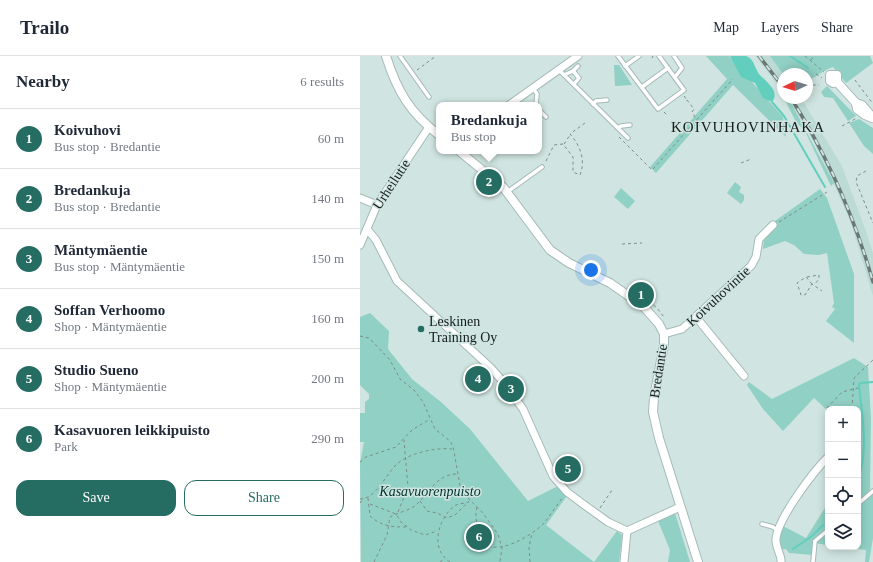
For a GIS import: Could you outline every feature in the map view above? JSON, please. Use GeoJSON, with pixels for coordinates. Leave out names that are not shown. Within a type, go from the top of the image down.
{"type":"FeatureCollection","features":[{"type":"Feature","properties":{"kind":"street"},"geometry":{"type":"LineString","coordinates":[[386,56],[392,76],[405,100],[414,113],[436,133]]}},
{"type":"Feature","properties":{"kind":"street"},"geometry":{"type":"LineString","coordinates":[[513,102],[533,88],[562,73],[574,57]]}},
{"type":"Feature","properties":{"kind":"street"},"geometry":{"type":"LineString","coordinates":[[828,76],[837,75],[837,82],[856,103],[857,109],[873,118]]}},
{"type":"Feature","properties":{"kind":"street","name":"Urheilutie"},"geometry":{"type":"LineString","coordinates":[[360,245],[377,205],[429,127]]}},
{"type":"Feature","properties":{"kind":"street","name":"Bredantie"},"geometry":{"type":"LineString","coordinates":[[466,154],[507,192],[550,250],[569,263],[610,282],[644,306],[656,318],[664,334],[663,355],[654,397],[653,412],[680,507],[698,562]]}},
{"type":"Feature","properties":{"kind":"street"},"geometry":{"type":"LineString","coordinates":[[360,198],[377,205]]}},
{"type":"Feature","properties":{"kind":"street","name":"Koivuhovintie"},"geometry":{"type":"LineString","coordinates":[[664,334],[677,332],[696,317],[751,266],[756,257],[759,239],[773,225]]}},
{"type":"Feature","properties":{"kind":"street"},"geometry":{"type":"LineString","coordinates":[[367,229],[383,252],[398,281],[491,368],[506,384],[523,409],[553,476],[567,492],[608,522],[627,531],[680,507]]}},
{"type":"Feature","properties":{"kind":"street"},"geometry":{"type":"LineString","coordinates":[[696,317],[744,376]]}},
{"type":"Feature","properties":{"kind":"street"},"geometry":{"type":"LineString","coordinates":[[781,562],[776,542],[778,531],[794,500],[825,460]]}},
{"type":"Feature","properties":{"kind":"street"},"geometry":{"type":"LineString","coordinates":[[624,562],[627,531]]}},
{"type":"Feature","properties":{"kind":"lane"},"geometry":{"type":"LineString","coordinates":[[400,56],[429,97]]}},
{"type":"Feature","properties":{"kind":"lane"},"geometry":{"type":"LineString","coordinates":[[618,56],[658,109],[684,90],[659,56]]}},
{"type":"Feature","properties":{"kind":"lane"},"geometry":{"type":"LineString","coordinates":[[625,66],[638,56]]}},
{"type":"Feature","properties":{"kind":"lane"},"geometry":{"type":"LineString","coordinates":[[674,56],[682,68],[675,77]]}},
{"type":"Feature","properties":{"kind":"lane"},"geometry":{"type":"LineString","coordinates":[[562,73],[573,71],[578,66]]}},
{"type":"Feature","properties":{"kind":"lane"},"geometry":{"type":"LineString","coordinates":[[642,87],[668,68]]}},
{"type":"Feature","properties":{"kind":"lane"},"geometry":{"type":"LineString","coordinates":[[573,71],[579,78],[574,84]]}},
{"type":"Feature","properties":{"kind":"lane"},"geometry":{"type":"LineString","coordinates":[[562,73],[628,138]]}},
{"type":"Feature","properties":{"kind":"lane"},"geometry":{"type":"LineString","coordinates":[[533,88],[537,94],[536,102]]}},
{"type":"Feature","properties":{"kind":"lane"},"geometry":{"type":"LineString","coordinates":[[593,104],[596,100],[607,100]]}},
{"type":"Feature","properties":{"kind":"lane"},"geometry":{"type":"LineString","coordinates":[[602,112],[607,112]]}},
{"type":"Feature","properties":{"kind":"lane"},"geometry":{"type":"LineString","coordinates":[[542,113],[546,117]]}},
{"type":"Feature","properties":{"kind":"lane"},"geometry":{"type":"LineString","coordinates":[[618,128],[621,126],[630,125]]}},
{"type":"Feature","properties":{"kind":"lane"},"geometry":{"type":"LineString","coordinates":[[507,192],[542,166]]}},
{"type":"Feature","properties":{"kind":"lane"},"geometry":{"type":"LineString","coordinates":[[861,501],[873,491]]}},
{"type":"Feature","properties":{"kind":"lane"},"geometry":{"type":"LineString","coordinates":[[762,524],[773,527],[778,531]]}},
{"type":"Feature","properties":{"kind":"lane"},"geometry":{"type":"LineString","coordinates":[[812,562],[815,541],[825,533]]}},
{"type":"Feature","properties":{"kind":"path"},"geometry":{"type":"LineString","coordinates":[[412,74],[436,56]]}},
{"type":"Feature","properties":{"kind":"path"},"geometry":{"type":"LineString","coordinates":[[805,56],[828,76]]}},
{"type":"Feature","properties":{"kind":"path"},"geometry":{"type":"LineString","coordinates":[[810,61],[814,56]]}},
{"type":"Feature","properties":{"kind":"path"},"geometry":{"type":"LineString","coordinates":[[816,74],[828,76]]}},
{"type":"Feature","properties":{"kind":"path"},"geometry":{"type":"LineString","coordinates":[[618,128],[619,138],[652,170],[733,79]]}},
{"type":"Feature","properties":{"kind":"path"},"geometry":{"type":"LineString","coordinates":[[855,80],[873,104]]}},
{"type":"Feature","properties":{"kind":"path"},"geometry":{"type":"LineString","coordinates":[[813,85],[819,86]]}},
{"type":"Feature","properties":{"kind":"path"},"geometry":{"type":"LineString","coordinates":[[681,92],[686,101],[694,109],[692,112],[700,126]]}},
{"type":"Feature","properties":{"kind":"path"},"geometry":{"type":"LineString","coordinates":[[842,126],[859,116]]}},
{"type":"Feature","properties":{"kind":"path"},"geometry":{"type":"LineString","coordinates":[[546,161],[554,145],[563,144],[570,134],[585,123]]}},
{"type":"Feature","properties":{"kind":"path"},"geometry":{"type":"LineString","coordinates":[[563,144],[573,157],[573,172],[580,175],[582,170],[580,148],[570,134]]}},
{"type":"Feature","properties":{"kind":"path"},"geometry":{"type":"LineString","coordinates":[[741,162],[751,158]]}},
{"type":"Feature","properties":{"kind":"path"},"geometry":{"type":"LineString","coordinates":[[866,171],[858,176],[856,182],[873,223]]}},
{"type":"Feature","properties":{"kind":"path"},"geometry":{"type":"LineString","coordinates":[[773,225],[827,192]]}},
{"type":"Feature","properties":{"kind":"path"},"geometry":{"type":"LineString","coordinates":[[622,244],[642,243]]}},
{"type":"Feature","properties":{"kind":"path"},"geometry":{"type":"LineString","coordinates":[[819,275],[819,279],[813,284],[805,295],[801,295],[797,283],[806,277],[819,275]]}},
{"type":"Feature","properties":{"kind":"path"},"geometry":{"type":"LineString","coordinates":[[806,277],[822,291]]}},
{"type":"Feature","properties":{"kind":"path"},"geometry":{"type":"LineString","coordinates":[[646,299],[657,308],[666,321]]}},
{"type":"Feature","properties":{"kind":"path"},"geometry":{"type":"LineString","coordinates":[[360,336],[369,338],[390,360],[400,379],[414,390],[423,402],[435,429],[450,440],[461,491],[477,507],[498,534],[502,548],[500,562]]}},
{"type":"Feature","properties":{"kind":"path"},"geometry":{"type":"LineString","coordinates":[[852,406],[852,389],[854,378],[873,360]]}},
{"type":"Feature","properties":{"kind":"path"},"geometry":{"type":"LineString","coordinates":[[829,406],[842,392],[858,388]]}},
{"type":"Feature","properties":{"kind":"path"},"geometry":{"type":"LineString","coordinates":[[360,462],[366,457],[396,447],[412,430],[430,419]]}},
{"type":"Feature","properties":{"kind":"path"},"geometry":{"type":"LineString","coordinates":[[398,513],[400,503],[408,487],[404,438]]}},
{"type":"Feature","properties":{"kind":"path"},"geometry":{"type":"LineString","coordinates":[[360,499],[368,497],[398,462],[439,448],[453,449]]}},
{"type":"Feature","properties":{"kind":"path"},"geometry":{"type":"LineString","coordinates":[[565,471],[568,478]]}},
{"type":"Feature","properties":{"kind":"path"},"geometry":{"type":"LineString","coordinates":[[374,562],[382,548],[390,517],[414,507],[441,478],[449,474],[457,474]]}},
{"type":"Feature","properties":{"kind":"path"},"geometry":{"type":"LineString","coordinates":[[602,505],[612,490]]}},
{"type":"Feature","properties":{"kind":"path"},"geometry":{"type":"LineString","coordinates":[[477,507],[476,521],[482,542],[488,548],[502,548],[514,544],[544,523],[567,492]]}},
{"type":"Feature","properties":{"kind":"path"},"geometry":{"type":"LineString","coordinates":[[368,497],[370,504],[370,516],[376,522],[388,527],[406,527]]}},
{"type":"Feature","properties":{"kind":"path"},"geometry":{"type":"LineString","coordinates":[[360,503],[363,499]]}},
{"type":"Feature","properties":{"kind":"path"},"geometry":{"type":"LineString","coordinates":[[419,500],[427,511],[437,513],[443,517],[451,518],[471,501]]}},
{"type":"Feature","properties":{"kind":"path"},"geometry":{"type":"LineString","coordinates":[[370,504],[396,514],[401,522],[411,530],[425,535],[438,531]]}},
{"type":"Feature","properties":{"kind":"path"},"geometry":{"type":"LineString","coordinates":[[450,562],[444,558],[440,550],[438,531],[443,517],[457,504],[467,504]]}},
{"type":"Feature","properties":{"kind":"path"},"geometry":{"type":"LineString","coordinates":[[530,562],[529,547],[532,532]]}},
{"type":"Feature","properties":{"kind":"path"},"geometry":{"type":"LineString","coordinates":[[440,562],[444,558]]}},
{"type":"Feature","properties":{"kind":"shaded area"},"geometry":{"type":"Polygon","coordinates":[[[730,56],[746,56],[751,59],[759,74],[771,86],[775,94],[772,102],[763,98],[755,83],[741,77],[730,56]]]}},
{"type":"Feature","properties":{"kind":"shaded area"},"geometry":{"type":"Polygon","coordinates":[[[755,56],[770,56],[779,68],[777,68],[777,84],[755,56]]]}},
{"type":"Feature","properties":{"kind":"shaded area"},"geometry":{"type":"Polygon","coordinates":[[[792,104],[805,104],[842,166],[873,253],[873,296],[850,220],[815,144],[792,104]]]}},
{"type":"Feature","properties":{"kind":"green space"},"geometry":{"type":"Polygon","coordinates":[[[706,56],[729,56],[783,117],[786,137],[733,85],[656,173],[650,167],[727,79],[706,56]]]}},
{"type":"Feature","properties":{"kind":"green space"},"geometry":{"type":"Polygon","coordinates":[[[770,56],[870,56],[873,63],[846,83],[833,67],[813,78],[813,68],[779,68],[770,56]]]}},
{"type":"Feature","properties":{"kind":"green space"},"geometry":{"type":"Polygon","coordinates":[[[614,65],[619,65],[632,85],[615,86],[614,65]]]}},
{"type":"Feature","properties":{"kind":"green space"},"geometry":{"type":"Polygon","coordinates":[[[827,86],[856,116],[848,121],[833,98],[824,97],[821,92],[827,86]]]}},
{"type":"Feature","properties":{"kind":"green space"},"geometry":{"type":"Polygon","coordinates":[[[787,104],[792,104],[834,183],[831,186],[805,131],[796,122],[787,104]]]}},
{"type":"Feature","properties":{"kind":"green space"},"geometry":{"type":"Polygon","coordinates":[[[859,119],[873,128],[873,154],[864,146],[849,123],[859,119]]]}},
{"type":"Feature","properties":{"kind":"green space"},"geometry":{"type":"Polygon","coordinates":[[[735,182],[741,187],[739,192],[744,195],[744,200],[741,204],[727,193],[735,182]]]}},
{"type":"Feature","properties":{"kind":"green space"},"geometry":{"type":"Polygon","coordinates":[[[621,188],[635,201],[628,209],[614,197],[621,188]]]}},
{"type":"Feature","properties":{"kind":"green space"},"geometry":{"type":"Polygon","coordinates":[[[820,189],[827,198],[854,274],[854,343],[826,321],[835,309],[832,307],[834,303],[827,253],[819,255],[804,254],[794,245],[785,241],[763,249],[764,238],[776,227],[775,221],[820,189]]]}},
{"type":"Feature","properties":{"kind":"green space","name":"Kasavuorenpuisto"},"geometry":{"type":"Polygon","coordinates":[[[370,313],[389,331],[388,349],[412,379],[441,402],[470,429],[528,501],[558,486],[567,496],[546,525],[594,562],[361,562],[360,463],[364,442],[360,442],[360,413],[365,413],[365,402],[369,399],[369,394],[360,385],[360,317],[370,313]]]}},
{"type":"Feature","properties":{"kind":"green space"},"geometry":{"type":"Polygon","coordinates":[[[854,358],[868,367],[871,419],[870,491],[873,491],[873,538],[869,562],[865,562],[866,550],[861,549],[861,406],[825,406],[825,408],[814,398],[783,431],[763,409],[747,385],[749,382],[772,399],[854,358]]]}},
{"type":"Feature","properties":{"kind":"green space"},"geometry":{"type":"Polygon","coordinates":[[[825,508],[825,545],[813,543],[812,555],[789,553],[786,549],[779,550],[778,545],[783,526],[806,538],[825,508]]]}},
{"type":"Feature","properties":{"kind":"green space"},"geometry":{"type":"Polygon","coordinates":[[[675,513],[690,562],[668,562],[670,550],[658,521],[675,513]]]}},
{"type":"Feature","properties":{"kind":"green space"},"geometry":{"type":"Polygon","coordinates":[[[617,531],[622,535],[619,562],[594,562],[617,531]]]}},
{"type":"Feature","properties":{"kind":"waterway"},"geometry":{"type":"LineString","coordinates":[[790,56],[808,68]]}},
{"type":"Feature","properties":{"kind":"waterway"},"geometry":{"type":"LineString","coordinates":[[772,102],[784,116],[825,187]]}},
{"type":"Feature","properties":{"kind":"waterway"},"geometry":{"type":"LineString","coordinates":[[859,478],[864,445],[859,385],[861,383],[873,382]]}},
{"type":"Feature","properties":{"kind":"waterway"},"geometry":{"type":"LineString","coordinates":[[793,549],[812,536],[823,525]]}},
{"type":"Feature","properties":{"kind":"railway"},"geometry":{"type":"LineString","coordinates":[[759,56],[777,79]]}},
{"type":"Feature","properties":{"kind":"railway"},"geometry":{"type":"LineString","coordinates":[[795,104],[817,142],[839,187],[866,257],[873,282]]}},
{"type":"Feature","properties":{"kind":"place","name":"Bredankuja"},"geometry":{"type":"Point","coordinates":[489,182]}},
{"type":"Feature","properties":{"kind":"place","name":"Koivuhovi"},"geometry":{"type":"Point","coordinates":[641,295]}},
{"type":"Feature","properties":{"kind":"place","name":"Leskinen Training Oy"},"geometry":{"type":"Point","coordinates":[421,329]}},
{"type":"Feature","properties":{"kind":"place","name":"Soffan Verhoomo"},"geometry":{"type":"Point","coordinates":[478,379]}},
{"type":"Feature","properties":{"kind":"place","name":"Mäntymäentie"},"geometry":{"type":"Point","coordinates":[511,389]}},
{"type":"Feature","properties":{"kind":"place","name":"Studio Sueno"},"geometry":{"type":"Point","coordinates":[568,469]}},
{"type":"Feature","properties":{"kind":"place","name":"Kasavuoren leikkipuisto"},"geometry":{"type":"Point","coordinates":[479,537]}},
{"type":"Feature","properties":{"kind":"district","name":"KOIVUHOVINHAKA"},"geometry":{"type":"Point","coordinates":[748,127]}}]}
